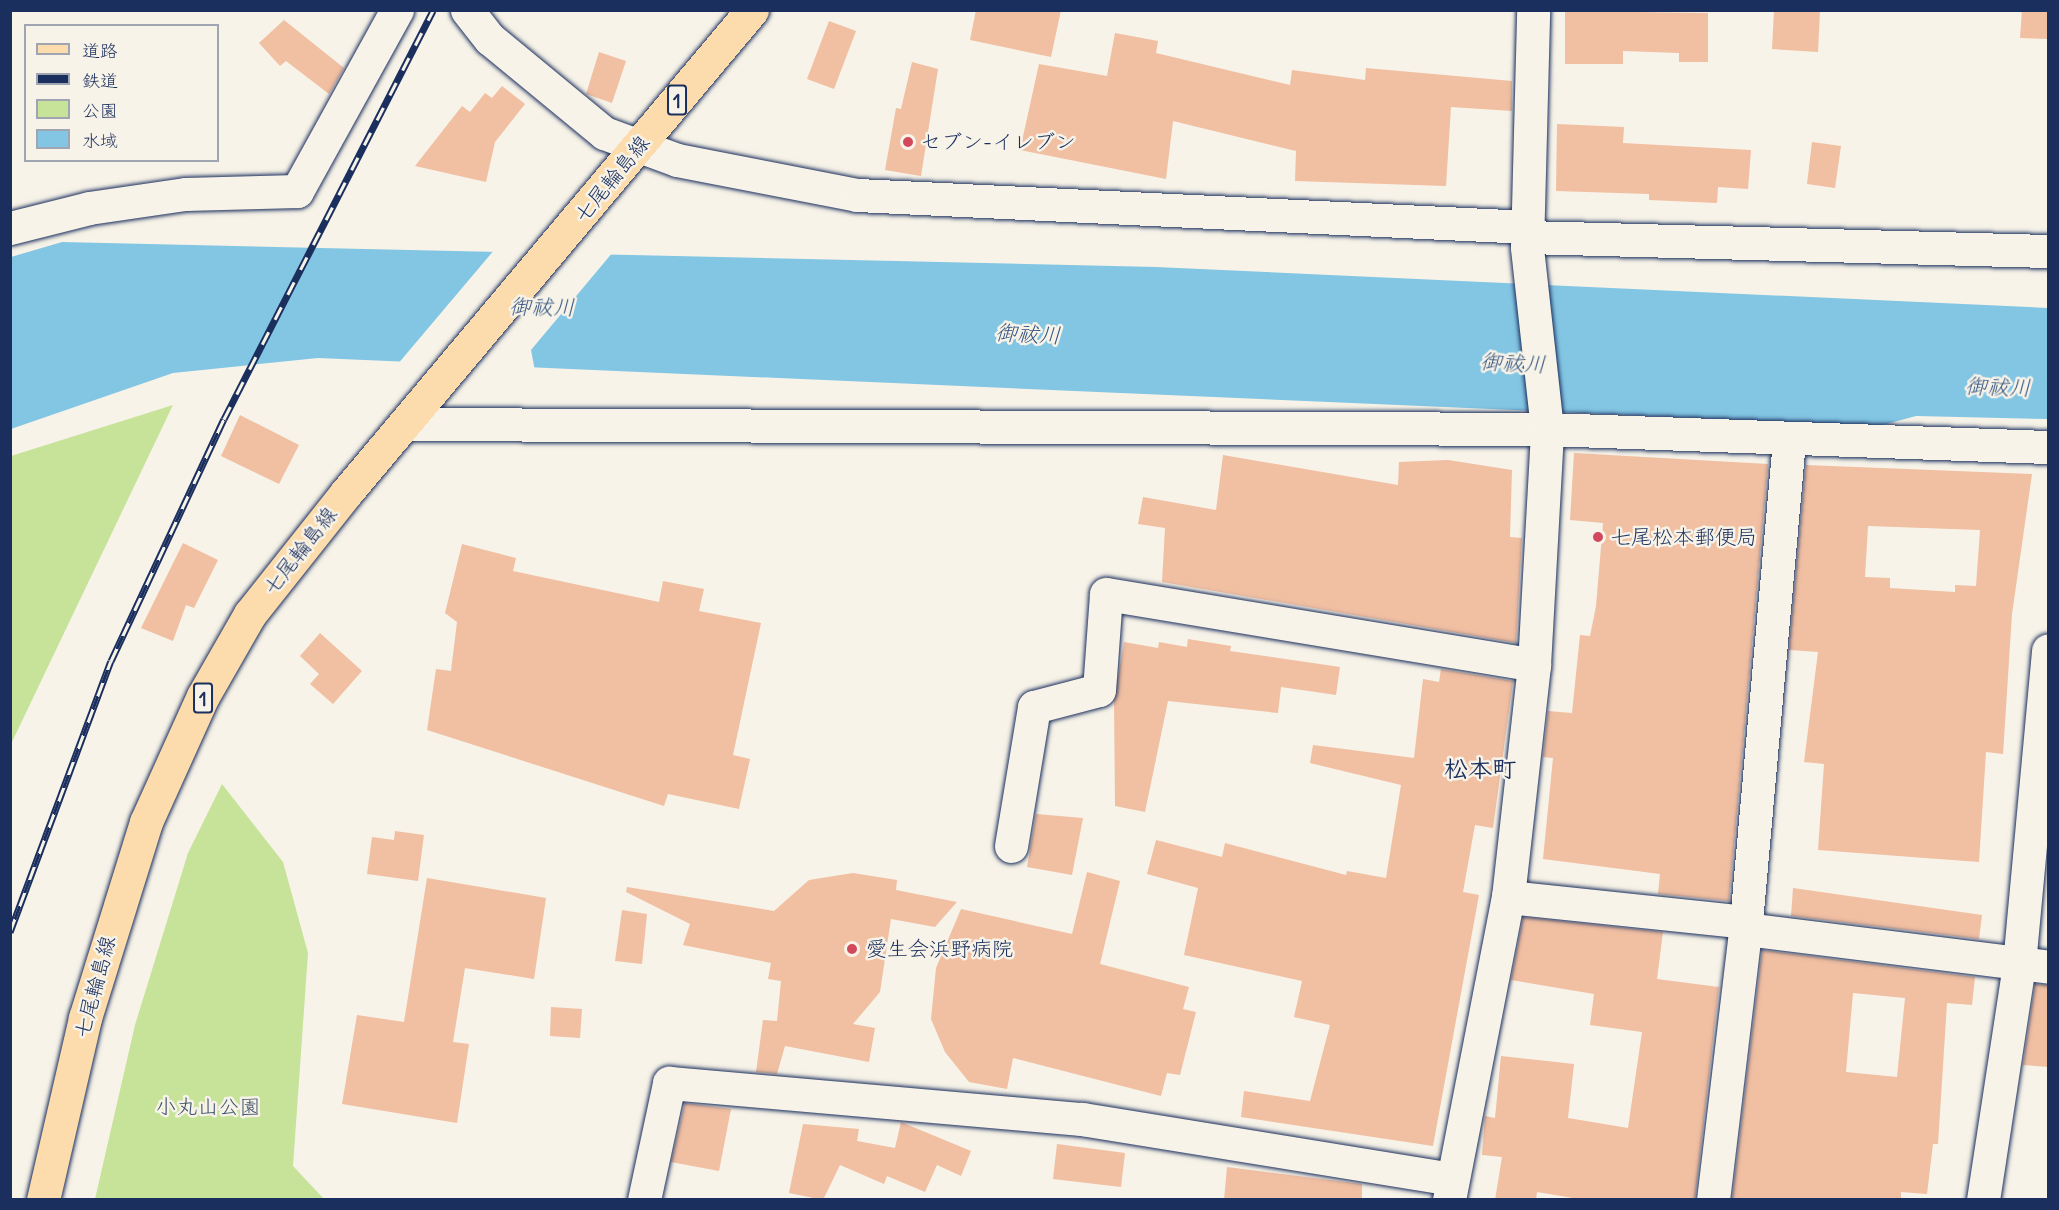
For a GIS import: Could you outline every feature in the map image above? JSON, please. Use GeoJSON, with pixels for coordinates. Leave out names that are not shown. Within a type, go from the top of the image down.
{"type":"FeatureCollection","features":[{"type":"Feature","properties":{"kind":"main road","name":"七尾輪島線"},"geometry":{"type":"LineString","coordinates":[[43,1200],[123,886],[170,764],[250,614],[427,398],[604,190],[752,10]]}},
{"type":"Feature","properties":{"kind":"street"},"geometry":{"type":"LineString","coordinates":[[10,228],[90,208],[185,194],[297,192],[397,10]]}},
{"type":"Feature","properties":{"kind":"street"},"geometry":{"type":"LineString","coordinates":[[467,10],[542,85],[604,133],[637,149],[856,195],[1527,237],[2049,251]]}},
{"type":"Feature","properties":{"kind":"street"},"geometry":{"type":"LineString","coordinates":[[644,1200],[669,1083],[1082,1119],[1450,1189],[1508,897],[1534,665],[1547,429],[1527,237],[1533,10]]}},
{"type":"Feature","properties":{"kind":"street"},"geometry":{"type":"LineString","coordinates":[[406,424],[1547,429],[1789,440],[2049,447]]}},
{"type":"Feature","properties":{"kind":"street"},"geometry":{"type":"LineString","coordinates":[[1713,1200],[1745,926],[1789,440]]}},
{"type":"Feature","properties":{"kind":"street"},"geometry":{"type":"LineString","coordinates":[[1011,846],[1034,707],[1100,690],[1106,594],[1534,665]]}},
{"type":"Feature","properties":{"kind":"street"},"geometry":{"type":"LineString","coordinates":[[1983,1200],[2034,966],[2049,650]]}},
{"type":"Feature","properties":{"kind":"street"},"geometry":{"type":"LineString","coordinates":[[1508,897],[1745,926],[2034,966]]}},
{"type":"Feature","properties":{"kind":"green space"},"geometry":{"type":"Polygon","coordinates":[[[173,405],[11,744],[11,456],[173,405]]]}},
{"type":"Feature","properties":{"kind":"green space","name":"小丸山公園"},"geometry":{"type":"Polygon","coordinates":[[[222,784],[283,862],[308,953],[293,1166],[324,1199],[95,1199],[135,1025],[188,853],[222,784]]]}},
{"type":"Feature","properties":{"kind":"water","name":"御祓川"},"geometry":{"type":"Polygon","coordinates":[[[62,242],[1156,267],[2048,308],[2048,419],[1916,416],[1879,426],[318,358],[173,373],[11,429],[11,257],[62,242]]]}},
{"type":"Feature","properties":{"kind":"pier"},"geometry":{"type":"Polygon","coordinates":[[[495,249],[613,252],[531,350],[535,371],[397,365],[495,249]]]}},
{"type":"Feature","properties":{"kind":"building"},"geometry":{"type":"Polygon","coordinates":[[[976,10],[1061,10],[1051,57],[970,40],[976,10]]]}},
{"type":"Feature","properties":{"kind":"building"},"geometry":{"type":"Polygon","coordinates":[[[1774,10],[1820,10],[1818,52],[1772,49],[1774,10]]]}},
{"type":"Feature","properties":{"kind":"building"},"geometry":{"type":"Polygon","coordinates":[[[2022,10],[2049,10],[2049,39],[2020,38],[2022,10]]]}},
{"type":"Feature","properties":{"kind":"building"},"geometry":{"type":"Polygon","coordinates":[[[1565,11],[1708,13],[1708,62],[1679,62],[1679,53],[1623,51],[1623,64],[1565,64],[1565,11]]]}},
{"type":"Feature","properties":{"kind":"building"},"geometry":{"type":"Polygon","coordinates":[[[284,20],[344,68],[329,94],[286,61],[280,66],[259,43],[284,20]]]}},
{"type":"Feature","properties":{"kind":"building"},"geometry":{"type":"Polygon","coordinates":[[[829,21],[856,31],[834,89],[807,79],[829,21]]]}},
{"type":"Feature","properties":{"kind":"building"},"geometry":{"type":"Polygon","coordinates":[[[1115,33],[1158,41],[1156,53],[1290,85],[1292,70],[1365,80],[1366,68],[1512,81],[1512,111],[1451,107],[1446,186],[1295,181],[1296,151],[1173,121],[1166,179],[1020,150],[1039,64],[1107,76],[1115,33]]]}},
{"type":"Feature","properties":{"kind":"building"},"geometry":{"type":"Polygon","coordinates":[[[599,52],[626,61],[612,103],[586,94],[599,52]]]}},
{"type":"Feature","properties":{"kind":"building","name":"セブン-イレブン"},"geometry":{"type":"Polygon","coordinates":[[[912,62],[938,69],[921,176],[885,170],[896,108],[901,109],[912,62]]]}},
{"type":"Feature","properties":{"kind":"building"},"geometry":{"type":"Polygon","coordinates":[[[502,86],[525,104],[495,142],[486,182],[415,166],[462,106],[470,112],[485,93],[492,98],[502,86]]]}},
{"type":"Feature","properties":{"kind":"building"},"geometry":{"type":"Polygon","coordinates":[[[1557,124],[1624,127],[1623,143],[1751,150],[1748,189],[1718,187],[1717,203],[1649,200],[1649,194],[1556,191],[1557,124]]]}},
{"type":"Feature","properties":{"kind":"building"},"geometry":{"type":"Polygon","coordinates":[[[1812,142],[1841,146],[1835,188],[1807,184],[1812,142]]]}},
{"type":"Feature","properties":{"kind":"building"},"geometry":{"type":"Polygon","coordinates":[[[240,415],[299,445],[279,484],[221,456],[240,415]]]}},
{"type":"Feature","properties":{"kind":"building"},"geometry":{"type":"Polygon","coordinates":[[[1574,453],[1768,464],[1729,901],[1658,894],[1660,874],[1543,859],[1553,758],[1543,757],[1548,711],[1572,713],[1580,635],[1590,636],[1596,606],[1603,523],[1570,520],[1574,453]]]}},
{"type":"Feature","properties":{"kind":"building"},"geometry":{"type":"Polygon","coordinates":[[[1223,455],[1398,485],[1399,462],[1448,460],[1512,470],[1510,537],[1522,538],[1516,643],[1162,582],[1165,528],[1138,524],[1143,497],[1216,510],[1223,455]]]}},
{"type":"Feature","properties":{"kind":"building"},"geometry":{"type":"Polygon","coordinates":[[[1806,465],[2032,474],[2012,614],[2003,754],[1986,752],[1979,862],[1818,850],[1824,764],[1804,762],[1818,652],[1789,650],[1806,465]],[[1868,526],[1865,577],[1890,578],[1890,588],[1955,592],[1955,585],[1976,586],[1980,530],[1868,526]]]}},
{"type":"Feature","properties":{"kind":"building"},"geometry":{"type":"Polygon","coordinates":[[[183,543],[218,560],[194,608],[186,605],[173,641],[141,628],[183,543]]]}},
{"type":"Feature","properties":{"kind":"building"},"geometry":{"type":"Polygon","coordinates":[[[462,544],[516,558],[513,571],[659,602],[663,581],[704,589],[699,611],[761,623],[733,755],[750,759],[739,809],[668,794],[664,806],[427,730],[436,669],[451,671],[457,622],[445,613],[462,544]]]}},
{"type":"Feature","properties":{"kind":"building"},"geometry":{"type":"Polygon","coordinates":[[[320,633],[362,671],[333,704],[310,684],[319,674],[300,656],[320,633]]]}},
{"type":"Feature","properties":{"kind":"building"},"geometry":{"type":"Polygon","coordinates":[[[1188,639],[1231,646],[1230,651],[1340,667],[1336,695],[1281,687],[1278,713],[1168,701],[1145,812],[1115,806],[1114,701],[1124,642],[1158,648],[1159,642],[1187,647],[1188,639]]]}},
{"type":"Feature","properties":{"kind":"building"},"geometry":{"type":"Polygon","coordinates":[[[1441,669],[1513,681],[1493,828],[1475,825],[1463,892],[1479,895],[1433,1146],[1241,1117],[1244,1091],[1310,1101],[1330,1025],[1294,1017],[1302,981],[1184,955],[1198,888],[1147,874],[1156,840],[1222,857],[1225,843],[1346,875],[1347,871],[1386,878],[1401,785],[1310,763],[1313,745],[1414,758],[1423,679],[1439,682],[1441,669]]]}},
{"type":"Feature","properties":{"kind":"building"},"geometry":{"type":"Polygon","coordinates":[[[1036,814],[1083,818],[1072,875],[1027,867],[1036,814]]]}},
{"type":"Feature","properties":{"kind":"building"},"geometry":{"type":"Polygon","coordinates":[[[395,831],[424,835],[418,881],[367,874],[372,837],[394,840],[395,831]]]}},
{"type":"Feature","properties":{"kind":"building"},"geometry":{"type":"Polygon","coordinates":[[[1087,872],[1120,881],[1100,964],[1189,987],[1183,1009],[1196,1012],[1180,1075],[1167,1073],[1161,1096],[1013,1058],[1007,1089],[969,1082],[945,1052],[931,1019],[936,968],[961,909],[1072,934],[1087,872]]]}},
{"type":"Feature","properties":{"kind":"building"},"geometry":{"type":"Polygon","coordinates":[[[853,873],[897,880],[896,890],[957,902],[935,927],[891,919],[880,992],[853,1024],[875,1028],[869,1062],[785,1046],[777,1074],[756,1072],[763,1020],[777,1021],[781,981],[768,979],[771,963],[683,945],[690,924],[626,892],[627,887],[774,911],[809,880],[853,873]]]}},
{"type":"Feature","properties":{"kind":"building"},"geometry":{"type":"Polygon","coordinates":[[[427,878],[546,898],[534,979],[465,968],[453,1042],[469,1044],[457,1123],[342,1104],[357,1015],[404,1022],[427,878]]]}},
{"type":"Feature","properties":{"kind":"building"},"geometry":{"type":"Polygon","coordinates":[[[1793,888],[1982,915],[1979,939],[1791,916],[1793,888]]]}},
{"type":"Feature","properties":{"kind":"building"},"geometry":{"type":"Polygon","coordinates":[[[622,910],[647,914],[642,964],[615,961],[622,910]]]}},
{"type":"Feature","properties":{"kind":"building"},"geometry":{"type":"Polygon","coordinates":[[[1523,917],[1663,932],[1657,979],[1719,987],[1695,1200],[1585,1200],[1537,1192],[1536,1200],[1495,1200],[1502,1157],[1482,1155],[1485,1116],[1495,1118],[1501,1056],[1574,1064],[1568,1118],[1628,1128],[1642,1032],[1590,1025],[1594,994],[1511,980],[1523,917]]]}},
{"type":"Feature","properties":{"kind":"building"},"geometry":{"type":"Polygon","coordinates":[[[1762,950],[1975,977],[1972,1005],[1947,1003],[1938,1144],[1933,1144],[1927,1194],[1901,1192],[1901,1200],[1732,1200],[1762,950]],[[1853,993],[1846,1072],[1897,1077],[1905,998],[1853,993]]]}},
{"type":"Feature","properties":{"kind":"building"},"geometry":{"type":"Polygon","coordinates":[[[2035,984],[2049,985],[2049,1067],[2023,1065],[2035,984]]]}},
{"type":"Feature","properties":{"kind":"building"},"geometry":{"type":"Polygon","coordinates":[[[551,1007],[582,1009],[580,1038],[550,1036],[551,1007]]]}},
{"type":"Feature","properties":{"kind":"building"},"geometry":{"type":"Polygon","coordinates":[[[685,1103],[731,1109],[719,1171],[671,1162],[685,1103]]]}},
{"type":"Feature","properties":{"kind":"building"},"geometry":{"type":"Polygon","coordinates":[[[901,1122],[971,1151],[961,1176],[937,1165],[925,1192],[887,1176],[884,1184],[840,1165],[823,1200],[789,1193],[803,1124],[859,1129],[857,1141],[895,1148],[901,1122]]]}},
{"type":"Feature","properties":{"kind":"building"},"geometry":{"type":"Polygon","coordinates":[[[1057,1144],[1125,1153],[1121,1187],[1053,1179],[1057,1144]]]}},
{"type":"Feature","properties":{"kind":"building"},"geometry":{"type":"Polygon","coordinates":[[[1227,1167],[1362,1184],[1362,1200],[1224,1200],[1227,1167]]]}},
{"type":"Feature","properties":{"kind":"railway"},"geometry":{"type":"LineString","coordinates":[[10,932],[111,661],[224,419],[433,10]]}},
{"type":"Feature","properties":{"kind":"place","name":"セブン-イレブン"},"geometry":{"type":"Point","coordinates":[908,142]}},
{"type":"Feature","properties":{"kind":"place","name":"七尾松本郵便局"},"geometry":{"type":"Point","coordinates":[1598,537]}},
{"type":"Feature","properties":{"kind":"place","name":"愛生会浜野病院"},"geometry":{"type":"Point","coordinates":[852,949]}},
{"type":"Feature","properties":{"kind":"district","name":"松本町"},"geometry":{"type":"Point","coordinates":[1480,769]}}]}
